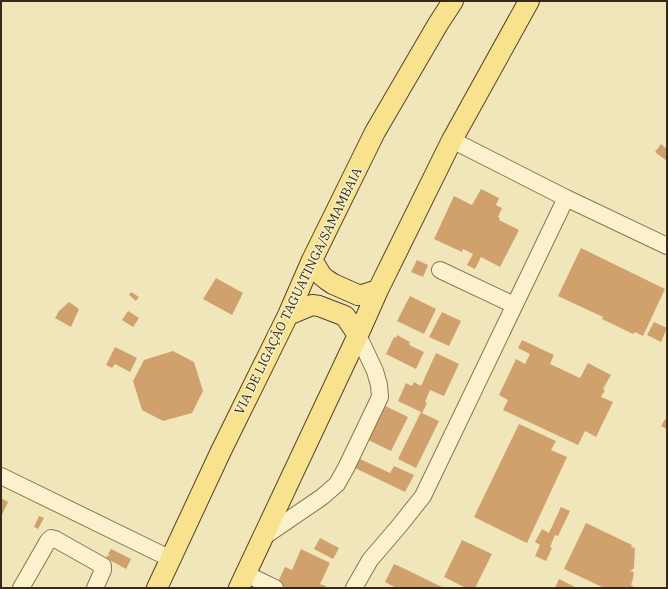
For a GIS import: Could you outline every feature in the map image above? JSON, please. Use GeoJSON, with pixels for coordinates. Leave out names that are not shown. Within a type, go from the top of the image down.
{"type":"FeatureCollection","features":[{"type":"Feature","properties":{"kind":"main road","name":"VIA DE LIGAÇÃO TAGUATINGA/SAMAMBAIA"},"geometry":{"type":"LineString","coordinates":[[157,588],[221,451],[288,315],[312,260],[375,132],[453,1]]}},
{"type":"Feature","properties":{"kind":"main road"},"geometry":{"type":"LineString","coordinates":[[243,581],[378,290],[452,140],[529,1]]}},
{"type":"Feature","properties":{"kind":"main road"},"geometry":{"type":"LineString","coordinates":[[312,260],[322,276],[333,284],[358,295],[378,290]]}},
{"type":"Feature","properties":{"kind":"main road"},"geometry":{"type":"LineString","coordinates":[[288,315],[312,305],[320,306],[345,316],[358,334]]}},
{"type":"Feature","properties":{"kind":"street"},"geometry":{"type":"LineString","coordinates":[[452,140],[566,198],[667,246]]}},
{"type":"Feature","properties":{"kind":"street"},"geometry":{"type":"LineString","coordinates":[[354,588],[370,560],[423,496],[566,198]]}},
{"type":"Feature","properties":{"kind":"street"},"geometry":{"type":"LineString","coordinates":[[440,270],[514,305]]}},
{"type":"Feature","properties":{"kind":"street"},"geometry":{"type":"LineString","coordinates":[[265,536],[322,497],[337,484],[380,397],[379,385],[375,371],[358,334]]}},
{"type":"Feature","properties":{"kind":"street"},"geometry":{"type":"LineString","coordinates":[[1,476],[171,559]]}},
{"type":"Feature","properties":{"kind":"street"},"geometry":{"type":"LineString","coordinates":[[21,588],[51,538],[103,566],[103,570],[95,588]]}},
{"type":"Feature","properties":{"kind":"street"},"geometry":{"type":"LineString","coordinates":[[243,581],[276,588]]}},
{"type":"Feature","properties":{"kind":"building"},"geometry":{"type":"Polygon","coordinates":[[[661,144],[667,149],[667,161],[655,152],[661,144]]]}},
{"type":"Feature","properties":{"kind":"building"},"geometry":{"type":"Polygon","coordinates":[[[481,189],[499,198],[496,205],[502,208],[498,217],[500,218],[499,220],[519,230],[500,267],[481,257],[475,269],[467,265],[473,254],[463,249],[462,252],[434,239],[454,196],[472,205],[481,189]]]}},
{"type":"Feature","properties":{"kind":"building"},"geometry":{"type":"Polygon","coordinates":[[[581,248],[665,289],[643,336],[635,332],[633,334],[602,319],[603,317],[558,296],[581,248]]]}},
{"type":"Feature","properties":{"kind":"building"},"geometry":{"type":"Polygon","coordinates":[[[417,260],[428,265],[423,277],[411,272],[417,260]]]}},
{"type":"Feature","properties":{"kind":"building"},"geometry":{"type":"Polygon","coordinates":[[[216,278],[243,293],[232,315],[203,299],[216,278]]]}},
{"type":"Feature","properties":{"kind":"building"},"geometry":{"type":"Polygon","coordinates":[[[131,292],[139,297],[136,301],[129,295],[131,292]]]}},
{"type":"Feature","properties":{"kind":"building"},"geometry":{"type":"Polygon","coordinates":[[[410,296],[436,309],[424,334],[397,321],[410,296]]]}},
{"type":"Feature","properties":{"kind":"building"},"geometry":{"type":"Polygon","coordinates":[[[69,302],[79,309],[71,327],[55,318],[59,311],[69,302]]]}},
{"type":"Feature","properties":{"kind":"building"},"geometry":{"type":"Polygon","coordinates":[[[128,311],[139,318],[133,327],[122,320],[128,311]]]}},
{"type":"Feature","properties":{"kind":"building"},"geometry":{"type":"Polygon","coordinates":[[[442,312],[461,321],[449,346],[429,337],[442,312]]]}},
{"type":"Feature","properties":{"kind":"building"},"geometry":{"type":"Polygon","coordinates":[[[654,322],[667,328],[661,342],[647,335],[654,322]]]}},
{"type":"Feature","properties":{"kind":"building"},"geometry":{"type":"Polygon","coordinates":[[[397,335],[410,342],[409,344],[411,346],[424,352],[416,369],[386,354],[394,337],[396,338],[397,335]]]}},
{"type":"Feature","properties":{"kind":"building"},"geometry":{"type":"Polygon","coordinates":[[[522,340],[554,355],[550,364],[580,378],[588,363],[611,375],[603,389],[605,390],[601,397],[613,402],[596,437],[585,431],[578,445],[503,410],[508,400],[499,395],[516,359],[525,364],[530,354],[518,348],[522,340]]]}},
{"type":"Feature","properties":{"kind":"building"},"geometry":{"type":"Polygon","coordinates":[[[115,347],[137,358],[130,372],[115,364],[112,368],[106,365],[115,347]]]}},
{"type":"Feature","properties":{"kind":"building"},"geometry":{"type":"Polygon","coordinates":[[[173,351],[194,362],[203,391],[192,413],[163,421],[142,410],[133,381],[144,360],[173,351]]]}},
{"type":"Feature","properties":{"kind":"building"},"geometry":{"type":"Polygon","coordinates":[[[436,353],[459,364],[444,396],[430,390],[425,402],[427,403],[422,413],[439,421],[416,468],[398,459],[421,412],[398,401],[406,383],[412,386],[414,382],[421,386],[436,353]]]}},
{"type":"Feature","properties":{"kind":"building"},"geometry":{"type":"Polygon","coordinates":[[[371,399],[408,417],[391,451],[354,433],[371,399]]]}},
{"type":"Feature","properties":{"kind":"building"},"geometry":{"type":"Polygon","coordinates":[[[665,419],[667,421],[667,429],[661,426],[665,419]]]}},
{"type":"Feature","properties":{"kind":"building"},"geometry":{"type":"Polygon","coordinates":[[[519,424],[556,441],[551,450],[567,457],[527,543],[474,517],[519,424]]]}},
{"type":"Feature","properties":{"kind":"building"},"geometry":{"type":"Polygon","coordinates":[[[360,459],[390,473],[394,466],[414,475],[405,492],[355,468],[360,459]]]}},
{"type":"Feature","properties":{"kind":"building"},"geometry":{"type":"Polygon","coordinates":[[[1,498],[8,502],[1,517],[1,498]]]}},
{"type":"Feature","properties":{"kind":"building"},"geometry":{"type":"Polygon","coordinates":[[[561,507],[570,511],[558,536],[555,535],[550,547],[552,548],[546,561],[535,556],[540,545],[535,542],[542,529],[549,533],[561,507]]]}},
{"type":"Feature","properties":{"kind":"building"},"geometry":{"type":"Polygon","coordinates":[[[39,516],[44,518],[38,529],[34,527],[39,516]]]}},
{"type":"Feature","properties":{"kind":"building"},"geometry":{"type":"Polygon","coordinates":[[[586,523],[632,545],[631,547],[635,548],[634,568],[629,571],[634,572],[631,585],[633,586],[632,588],[604,588],[564,569],[586,523]]]}},
{"type":"Feature","properties":{"kind":"building"},"geometry":{"type":"Polygon","coordinates":[[[320,538],[339,548],[333,559],[314,549],[320,538]]]}},
{"type":"Feature","properties":{"kind":"building"},"geometry":{"type":"Polygon","coordinates":[[[462,540],[492,554],[475,588],[466,588],[444,577],[462,540]]]}},
{"type":"Feature","properties":{"kind":"building"},"geometry":{"type":"Polygon","coordinates":[[[111,549],[131,559],[126,569],[106,558],[108,555],[110,556],[108,554],[111,549]]]}},
{"type":"Feature","properties":{"kind":"building"},"geometry":{"type":"Polygon","coordinates":[[[301,549],[330,563],[320,584],[326,586],[325,588],[275,588],[285,567],[292,570],[301,549]]]}},
{"type":"Feature","properties":{"kind":"building"},"geometry":{"type":"Polygon","coordinates":[[[394,564],[444,588],[396,588],[385,582],[394,564]]]}},
{"type":"Feature","properties":{"kind":"building"},"geometry":{"type":"Polygon","coordinates":[[[559,579],[577,588],[555,588],[559,579]]]}}]}
